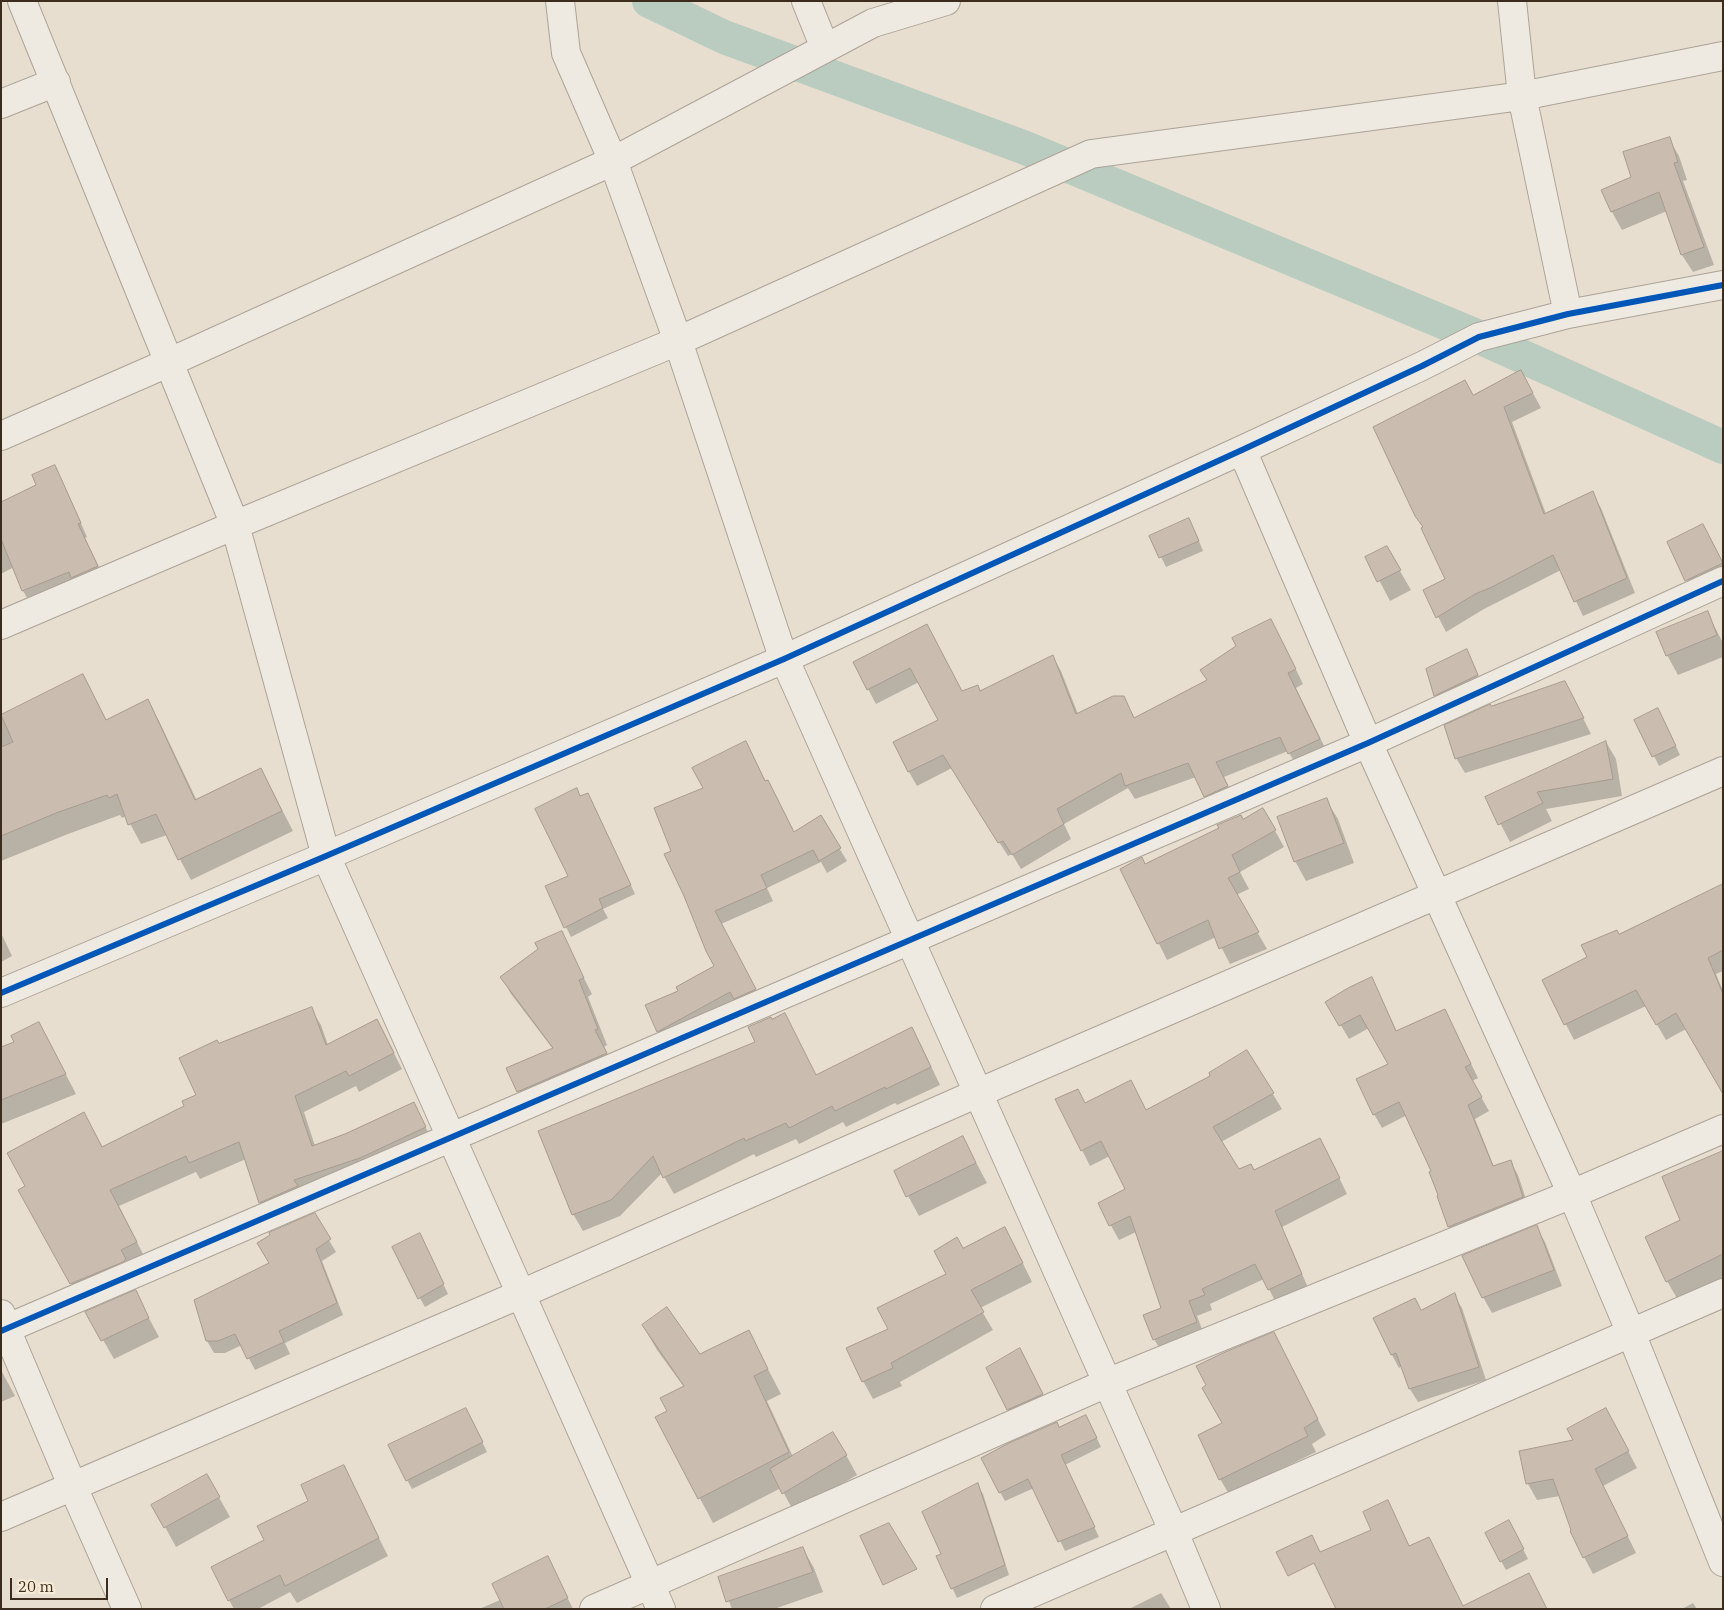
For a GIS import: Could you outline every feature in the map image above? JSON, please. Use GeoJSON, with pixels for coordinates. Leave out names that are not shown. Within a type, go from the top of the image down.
{"type":"FeatureCollection","features":[{"type":"Feature","properties":{"kind":"street"},"geometry":{"type":"LineString","coordinates":[[22,1],[235,525],[326,856],[661,1609]]}},
{"type":"Feature","properties":{"kind":"street"},"geometry":{"type":"LineString","coordinates":[[560,1],[566,53],[613,161],[678,341],[784,659],[1173,1530],[1206,1609]]}},
{"type":"Feature","properties":{"kind":"street"},"geometry":{"type":"LineString","coordinates":[[806,1],[825,48]]}},
{"type":"Feature","properties":{"kind":"street"},"geometry":{"type":"LineString","coordinates":[[1,436],[170,362],[613,161],[873,23],[946,1]]}},
{"type":"Feature","properties":{"kind":"street"},"geometry":{"type":"LineString","coordinates":[[1512,1],[1522,96],[1568,314]]}},
{"type":"Feature","properties":{"kind":"street"},"geometry":{"type":"LineString","coordinates":[[1,625],[235,525],[678,341],[1091,154],[1522,96],[1723,56]]}},
{"type":"Feature","properties":{"kind":"street"},"geometry":{"type":"LineString","coordinates":[[1,104],[56,82]]}},
{"type":"Feature","properties":{"kind":"street"},"geometry":{"type":"LineString","coordinates":[[1,993],[326,856],[784,659],[1242,450],[1422,366],[1479,337],[1568,314],[1723,285]]}},
{"type":"Feature","properties":{"kind":"street"},"geometry":{"type":"LineString","coordinates":[[1242,450],[1368,743],[1572,1194],[1631,1333],[1723,1562]]}},
{"type":"Feature","properties":{"kind":"street"},"geometry":{"type":"LineString","coordinates":[[127,1609],[3,1325],[450,1137],[1368,743],[1723,581]]}},
{"type":"Feature","properties":{"kind":"street"},"geometry":{"type":"LineString","coordinates":[[1,1517],[521,1294],[978,1093],[1723,771]]}},
{"type":"Feature","properties":{"kind":"street"},"geometry":{"type":"LineString","coordinates":[[594,1609],[1107,1382],[1572,1194],[1723,1129]]}},
{"type":"Feature","properties":{"kind":"street"},"geometry":{"type":"LineString","coordinates":[[995,1609],[1173,1530],[1723,1293]]}},
{"type":"Feature","properties":{"kind":"building"},"geometry":{"type":"Polygon","coordinates":[[[1670,137],[1678,162],[1674,163],[1704,247],[1681,255],[1659,192],[1611,212],[1601,190],[1631,177],[1623,152],[1670,137]]]}},
{"type":"Feature","properties":{"kind":"building"},"geometry":{"type":"Polygon","coordinates":[[[1521,370],[1533,393],[1504,407],[1544,514],[1593,491],[1627,578],[1574,602],[1553,555],[1475,594],[1436,618],[1423,590],[1445,579],[1421,528],[1423,527],[1415,516],[1373,427],[1465,380],[1473,395],[1521,370]]]}},
{"type":"Feature","properties":{"kind":"building"},"geometry":{"type":"Polygon","coordinates":[[[55,465],[81,523],[78,524],[98,566],[71,578],[69,572],[22,591],[1,539],[1,502],[36,485],[32,475],[55,465]]]}},
{"type":"Feature","properties":{"kind":"building"},"geometry":{"type":"Polygon","coordinates":[[[1189,518],[1199,541],[1159,558],[1149,536],[1189,518]]]}},
{"type":"Feature","properties":{"kind":"building"},"geometry":{"type":"Polygon","coordinates":[[[1703,524],[1723,563],[1685,581],[1667,542],[1703,524]]]}},
{"type":"Feature","properties":{"kind":"building"},"geometry":{"type":"Polygon","coordinates":[[[1387,546],[1401,570],[1377,582],[1365,557],[1387,546]]]}},
{"type":"Feature","properties":{"kind":"building"},"geometry":{"type":"Polygon","coordinates":[[[1708,611],[1717,635],[1666,656],[1656,632],[1708,611]]]}},
{"type":"Feature","properties":{"kind":"building"},"geometry":{"type":"Polygon","coordinates":[[[1271,619],[1296,669],[1288,673],[1320,739],[1288,754],[1280,737],[1216,762],[1228,786],[1204,797],[1188,763],[1125,786],[1121,773],[1057,809],[1064,824],[1012,855],[1003,841],[998,843],[943,755],[908,772],[893,742],[938,720],[910,668],[867,690],[853,662],[927,624],[962,691],[978,685],[980,691],[1053,655],[1076,714],[1113,696],[1124,696],[1134,718],[1207,680],[1200,670],[1236,646],[1232,638],[1271,619]]]}},
{"type":"Feature","properties":{"kind":"building"},"geometry":{"type":"Polygon","coordinates":[[[1467,649],[1478,675],[1434,696],[1426,669],[1467,649]]]}},
{"type":"Feature","properties":{"kind":"building"},"geometry":{"type":"Polygon","coordinates":[[[83,674],[106,720],[148,699],[195,800],[261,768],[282,811],[178,860],[156,814],[128,825],[117,794],[109,798],[107,795],[56,813],[1,836],[1,747],[13,742],[1,715],[83,674]]]}},
{"type":"Feature","properties":{"kind":"building"},"geometry":{"type":"Polygon","coordinates":[[[1565,681],[1584,718],[1455,759],[1444,725],[1490,704],[1491,706],[1565,681]]]}},
{"type":"Feature","properties":{"kind":"building"},"geometry":{"type":"Polygon","coordinates":[[[1658,708],[1676,746],[1652,757],[1634,720],[1658,708]]]}},
{"type":"Feature","properties":{"kind":"building"},"geometry":{"type":"Polygon","coordinates":[[[746,741],[765,781],[768,780],[794,832],[821,815],[841,848],[819,861],[813,850],[761,875],[767,888],[715,911],[756,989],[734,999],[730,992],[657,1032],[645,1005],[678,991],[676,987],[714,966],[664,854],[671,851],[654,808],[703,788],[692,768],[746,741]]]}},
{"type":"Feature","properties":{"kind":"building"},"geometry":{"type":"Polygon","coordinates":[[[1606,741],[1613,779],[1537,792],[1543,803],[1498,825],[1485,797],[1606,741]]]}},
{"type":"Feature","properties":{"kind":"building"},"geometry":{"type":"Polygon","coordinates":[[[577,788],[580,796],[588,793],[631,885],[599,899],[603,908],[564,928],[545,886],[568,876],[535,809],[577,788]]]}},
{"type":"Feature","properties":{"kind":"building"},"geometry":{"type":"Polygon","coordinates":[[[1327,798],[1344,843],[1294,862],[1277,817],[1327,798]]]}},
{"type":"Feature","properties":{"kind":"building"},"geometry":{"type":"Polygon","coordinates":[[[1263,808],[1276,830],[1232,855],[1240,872],[1228,878],[1259,932],[1219,949],[1208,920],[1157,944],[1120,869],[1142,857],[1145,864],[1219,828],[1217,825],[1241,815],[1243,819],[1263,808]]]}},
{"type":"Feature","properties":{"kind":"building"},"geometry":{"type":"Polygon","coordinates":[[[1723,884],[1723,950],[1708,958],[1723,994],[1723,1094],[1676,1013],[1656,1025],[1636,990],[1564,1025],[1542,980],[1587,957],[1581,945],[1617,930],[1619,934],[1723,884]]]}},
{"type":"Feature","properties":{"kind":"building"},"geometry":{"type":"Polygon","coordinates":[[[562,931],[584,978],[579,980],[598,1029],[595,1030],[607,1053],[517,1092],[506,1068],[553,1048],[500,977],[538,949],[535,943],[562,931]]]}},
{"type":"Feature","properties":{"kind":"building"},"geometry":{"type":"Polygon","coordinates":[[[1372,977],[1396,1031],[1445,1009],[1471,1064],[1465,1067],[1482,1097],[1468,1105],[1493,1166],[1511,1160],[1523,1197],[1448,1227],[1429,1172],[1431,1171],[1399,1102],[1373,1115],[1356,1079],[1388,1064],[1360,1015],[1339,1026],[1325,1002],[1348,988],[1372,977]]]}},
{"type":"Feature","properties":{"kind":"building"},"geometry":{"type":"Polygon","coordinates":[[[312,1007],[326,1045],[377,1019],[394,1053],[349,1076],[346,1071],[295,1096],[312,1146],[345,1134],[414,1102],[426,1127],[360,1158],[294,1180],[298,1186],[259,1203],[239,1142],[189,1163],[186,1156],[110,1190],[137,1242],[121,1250],[126,1259],[123,1262],[70,1284],[18,1190],[25,1186],[7,1153],[84,1112],[102,1147],[184,1106],[182,1101],[196,1095],[179,1058],[217,1040],[219,1043],[312,1007]]]}},
{"type":"Feature","properties":{"kind":"building"},"geometry":{"type":"Polygon","coordinates":[[[785,1013],[816,1075],[912,1027],[931,1067],[835,1111],[832,1106],[789,1128],[786,1123],[745,1141],[744,1138],[663,1178],[653,1156],[611,1200],[572,1215],[538,1131],[755,1042],[748,1027],[785,1013]]]}},
{"type":"Feature","properties":{"kind":"building"},"geometry":{"type":"Polygon","coordinates":[[[39,1022],[66,1074],[1,1100],[1,1047],[14,1042],[11,1036],[39,1022]]]}},
{"type":"Feature","properties":{"kind":"building"},"geometry":{"type":"Polygon","coordinates":[[[1247,1050],[1274,1093],[1213,1127],[1239,1169],[1251,1164],[1254,1170],[1320,1138],[1340,1178],[1275,1211],[1302,1274],[1268,1290],[1255,1264],[1202,1289],[1205,1295],[1189,1301],[1197,1322],[1153,1340],[1143,1315],[1161,1308],[1130,1216],[1109,1226],[1098,1203],[1125,1189],[1101,1141],[1081,1151],[1055,1099],[1078,1089],[1085,1103],[1131,1080],[1146,1110],[1210,1076],[1209,1073],[1247,1050]]]}},
{"type":"Feature","properties":{"kind":"building"},"geometry":{"type":"Polygon","coordinates":[[[963,1136],[976,1163],[906,1197],[894,1171],[963,1136]]]}},
{"type":"Feature","properties":{"kind":"building"},"geometry":{"type":"Polygon","coordinates":[[[1723,1151],[1723,1254],[1666,1282],[1645,1237],[1680,1220],[1662,1177],[1723,1151]]]}},
{"type":"Feature","properties":{"kind":"building"},"geometry":{"type":"Polygon","coordinates":[[[315,1213],[331,1239],[316,1249],[337,1303],[279,1331],[284,1342],[247,1359],[235,1334],[218,1341],[206,1341],[194,1300],[269,1263],[257,1243],[270,1235],[269,1233],[315,1213]]]}},
{"type":"Feature","properties":{"kind":"building"},"geometry":{"type":"Polygon","coordinates":[[[1537,1225],[1554,1270],[1482,1298],[1462,1256],[1537,1225]]]}},
{"type":"Feature","properties":{"kind":"building"},"geometry":{"type":"Polygon","coordinates":[[[1005,1227],[1023,1263],[971,1290],[984,1312],[891,1363],[893,1368],[862,1382],[846,1348],[888,1329],[877,1308],[946,1274],[934,1251],[957,1237],[963,1248],[1005,1227]]]}},
{"type":"Feature","properties":{"kind":"building"},"geometry":{"type":"Polygon","coordinates":[[[420,1233],[444,1284],[418,1299],[392,1247],[420,1233]]]}},
{"type":"Feature","properties":{"kind":"building"},"geometry":{"type":"Polygon","coordinates":[[[136,1290],[149,1318],[101,1341],[85,1312],[136,1290]]]}},
{"type":"Feature","properties":{"kind":"building"},"geometry":{"type":"Polygon","coordinates":[[[1455,1293],[1479,1367],[1409,1389],[1396,1353],[1391,1355],[1373,1318],[1415,1298],[1421,1310],[1455,1293]]]}},
{"type":"Feature","properties":{"kind":"building"},"geometry":{"type":"Polygon","coordinates":[[[667,1307],[700,1354],[749,1330],[768,1369],[754,1376],[789,1452],[698,1499],[655,1417],[667,1411],[660,1398],[684,1386],[642,1325],[667,1307]]]}},
{"type":"Feature","properties":{"kind":"building"},"geometry":{"type":"Polygon","coordinates":[[[1274,1332],[1318,1419],[1304,1428],[1308,1436],[1219,1480],[1198,1435],[1222,1423],[1202,1388],[1206,1385],[1196,1366],[1274,1332]]]}},
{"type":"Feature","properties":{"kind":"building"},"geometry":{"type":"Polygon","coordinates":[[[1020,1348],[1043,1394],[1007,1410],[986,1368],[1020,1348]]]}},
{"type":"Feature","properties":{"kind":"building"},"geometry":{"type":"Polygon","coordinates":[[[466,1408],[483,1442],[406,1481],[388,1445],[466,1408]]]}},
{"type":"Feature","properties":{"kind":"building"},"geometry":{"type":"Polygon","coordinates":[[[1606,1408],[1629,1451],[1595,1469],[1628,1536],[1583,1558],[1570,1531],[1553,1479],[1526,1484],[1519,1451],[1573,1440],[1567,1429],[1606,1408]]]}},
{"type":"Feature","properties":{"kind":"building"},"geometry":{"type":"Polygon","coordinates":[[[1086,1415],[1097,1438],[1061,1455],[1095,1527],[1058,1542],[1028,1479],[999,1493],[981,1458],[1009,1443],[1057,1422],[1059,1427],[1086,1415]]]}},
{"type":"Feature","properties":{"kind":"building"},"geometry":{"type":"Polygon","coordinates":[[[833,1432],[847,1455],[782,1494],[770,1469],[833,1432]]]}},
{"type":"Feature","properties":{"kind":"building"},"geometry":{"type":"Polygon","coordinates":[[[344,1465],[379,1538],[285,1586],[280,1575],[228,1601],[211,1567],[264,1540],[257,1526],[308,1501],[301,1485],[344,1465]]]}},
{"type":"Feature","properties":{"kind":"building"},"geometry":{"type":"Polygon","coordinates":[[[207,1474],[220,1497],[164,1528],[151,1505],[207,1474]]]}},
{"type":"Feature","properties":{"kind":"building"},"geometry":{"type":"Polygon","coordinates":[[[978,1483],[1005,1565],[951,1589],[936,1556],[941,1554],[922,1512],[978,1483]]]}},
{"type":"Feature","properties":{"kind":"building"},"geometry":{"type":"Polygon","coordinates":[[[1388,1500],[1409,1546],[1429,1537],[1463,1606],[1529,1573],[1547,1609],[1336,1609],[1314,1563],[1288,1576],[1276,1552],[1312,1535],[1320,1552],[1371,1530],[1363,1512],[1388,1500]]]}},
{"type":"Feature","properties":{"kind":"building"},"geometry":{"type":"Polygon","coordinates":[[[1509,1520],[1524,1549],[1500,1562],[1485,1533],[1509,1520]]]}},
{"type":"Feature","properties":{"kind":"building"},"geometry":{"type":"Polygon","coordinates":[[[889,1523],[917,1569],[883,1585],[860,1536],[889,1523]]]}},
{"type":"Feature","properties":{"kind":"building"},"geometry":{"type":"Polygon","coordinates":[[[803,1547],[813,1572],[726,1602],[718,1577],[803,1547]]]}},
{"type":"Feature","properties":{"kind":"building"},"geometry":{"type":"Polygon","coordinates":[[[548,1556],[568,1598],[545,1609],[504,1609],[492,1584],[548,1556]]]}},
{"type":"Feature","properties":{"kind":"waterway"},"geometry":{"type":"LineString","coordinates":[[649,1],[724,37],[1023,147],[1479,337],[1723,447]]}},
{"type":"Feature","properties":{"kind":"cycle path"},"geometry":{"type":"LineString","coordinates":[[1,993],[326,856],[784,659],[1242,450],[1422,366],[1479,337],[1568,314],[1723,285]]}},
{"type":"Feature","properties":{"kind":"cycle path"},"geometry":{"type":"LineString","coordinates":[[1,1331],[1368,743],[1723,581]]}}]}
